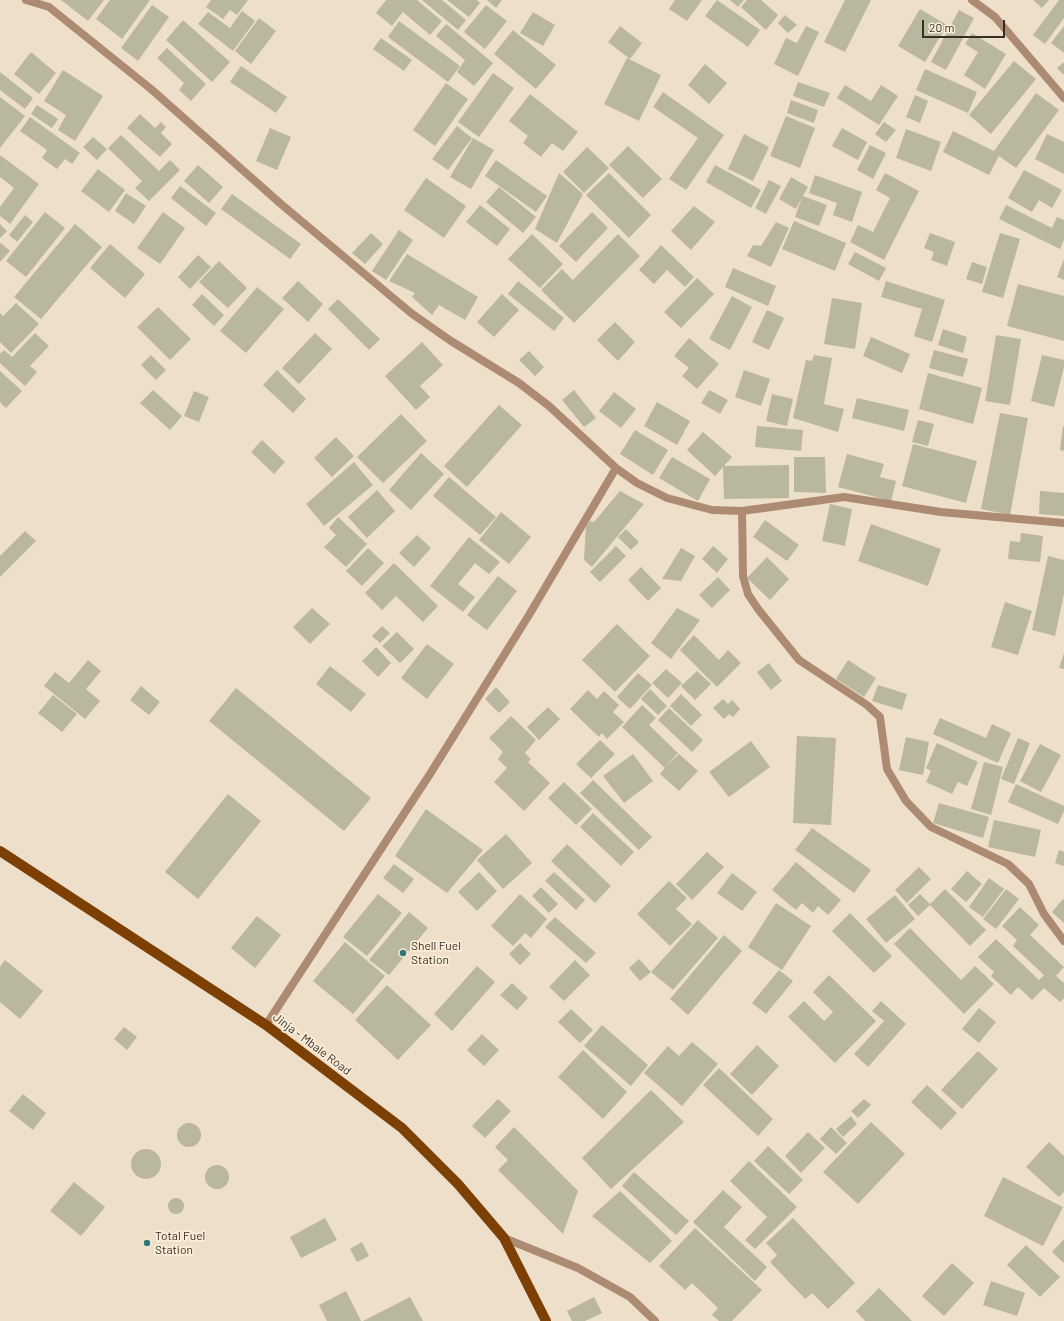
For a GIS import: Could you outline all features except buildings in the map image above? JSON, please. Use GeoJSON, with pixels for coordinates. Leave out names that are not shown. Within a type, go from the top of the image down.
{"type":"FeatureCollection","features":[{"type":"Feature","properties":{"kind":"main road","name":"Jinja - Mbale Road"},"geometry":{"type":"LineString","coordinates":[[0,851],[266,1025],[402,1128],[458,1184],[504,1238],[546,1321]]}},
{"type":"Feature","properties":{"kind":"street"},"geometry":{"type":"LineString","coordinates":[[26,0],[49,7],[151,89],[281,204],[411,313],[451,341],[519,382],[549,406],[616,468],[637,483],[667,498],[712,510],[742,512],[844,497],[941,512],[1064,523]]}},
{"type":"Feature","properties":{"kind":"street"},"geometry":{"type":"LineString","coordinates":[[972,0],[995,17],[1064,98]]}},
{"type":"Feature","properties":{"kind":"street"},"geometry":{"type":"LineString","coordinates":[[266,1025],[430,774],[529,615],[616,468]]}},
{"type":"Feature","properties":{"kind":"street"},"geometry":{"type":"LineString","coordinates":[[742,512],[743,576],[748,594],[758,609],[800,660],[867,705],[880,717],[888,769],[906,801],[931,827],[1008,864],[1029,884],[1044,914],[1064,941]]}},
{"type":"Feature","properties":{"kind":"street"},"geometry":{"type":"LineString","coordinates":[[504,1238],[578,1268],[630,1297],[655,1321]]}},
{"type":"Feature","properties":{"kind":"place","name":"Shell Fuel Station"},"geometry":{"type":"Point","coordinates":[403,953]}},
{"type":"Feature","properties":{"kind":"place","name":"Total Fuel Station"},"geometry":{"type":"Point","coordinates":[147,1243]}}]}
